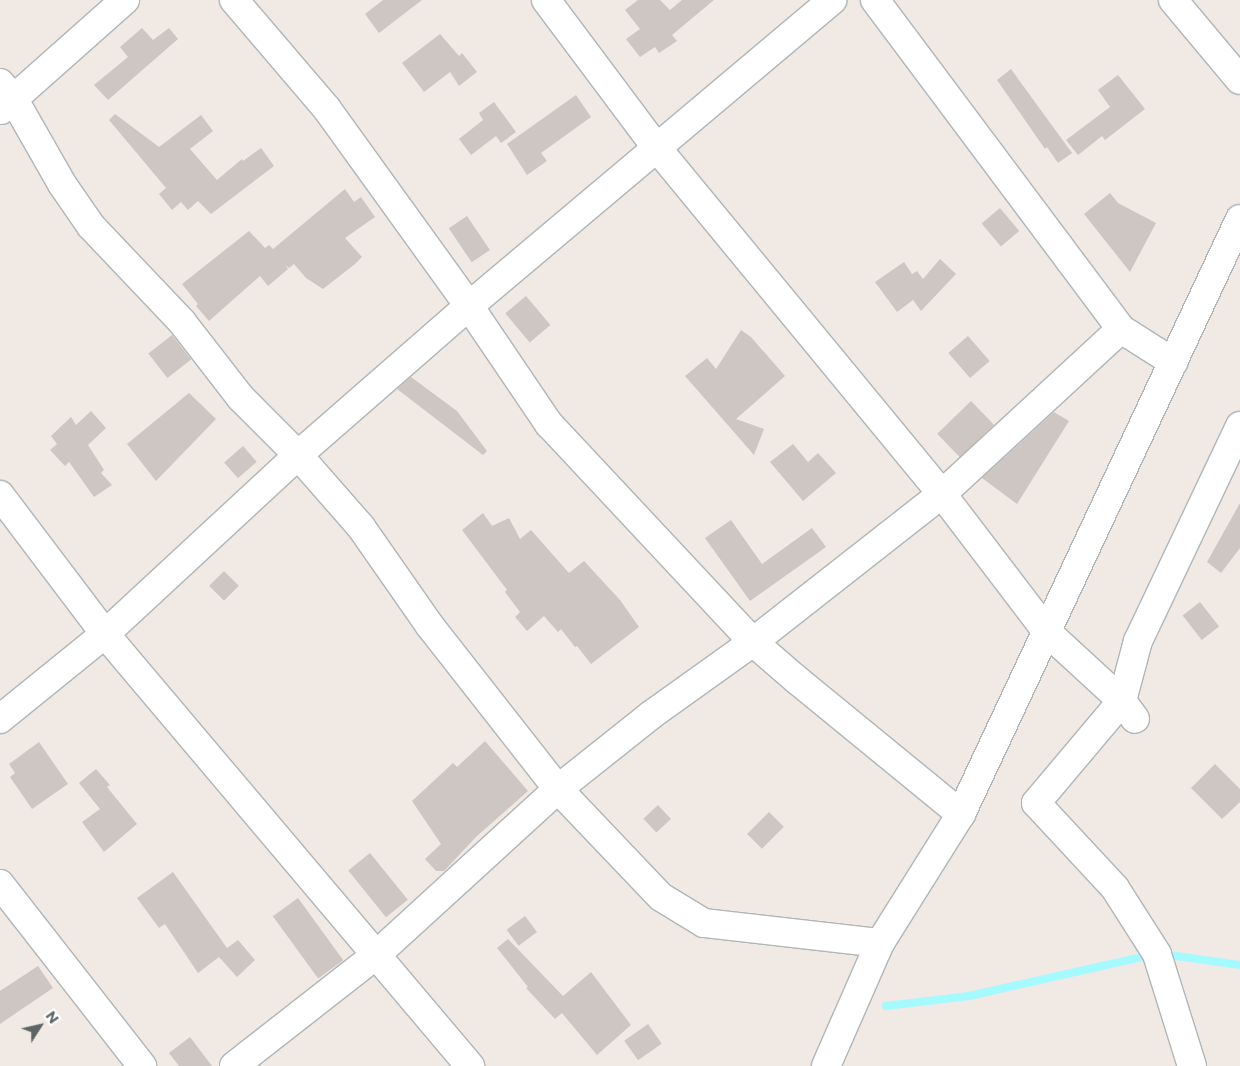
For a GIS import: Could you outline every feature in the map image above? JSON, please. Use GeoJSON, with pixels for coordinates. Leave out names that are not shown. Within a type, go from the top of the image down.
{"type":"FeatureCollection","features":[{"type":"Feature","properties":{"kind":"street"},"geometry":{"type":"LineString","coordinates":[[125,0],[4,98],[91,226],[182,322],[241,398],[298,455],[361,527],[430,626],[558,789],[661,897],[704,923],[880,943]]}},
{"type":"Feature","properties":{"kind":"street"},"geometry":{"type":"LineString","coordinates":[[234,0],[327,109],[470,306],[549,424],[753,642],[961,814]]}},
{"type":"Feature","properties":{"kind":"street"},"geometry":{"type":"LineString","coordinates":[[546,0],[656,147],[942,494],[1047,632],[1129,710]]}},
{"type":"Feature","properties":{"kind":"street"},"geometry":{"type":"LineString","coordinates":[[0,719],[105,634],[298,455],[470,306],[832,0]]}},
{"type":"Feature","properties":{"kind":"street"},"geometry":{"type":"LineString","coordinates":[[876,0],[1121,330],[1173,362]]}},
{"type":"Feature","properties":{"kind":"street"},"geometry":{"type":"LineString","coordinates":[[1173,0],[1240,80]]}},
{"type":"Feature","properties":{"kind":"street"},"geometry":{"type":"LineString","coordinates":[[826,1066],[880,943],[961,814],[1240,219]]}},
{"type":"Feature","properties":{"kind":"street"},"geometry":{"type":"LineString","coordinates":[[234,1066],[375,956],[558,789],[651,716],[753,642],[942,494],[1121,330]]}},
{"type":"Feature","properties":{"kind":"street"},"geometry":{"type":"LineString","coordinates":[[1192,1066],[1157,954],[1116,888],[1036,804],[1129,710],[1138,641],[1240,426]]}},
{"type":"Feature","properties":{"kind":"street"},"geometry":{"type":"LineString","coordinates":[[0,496],[105,634],[375,956],[470,1066]]}},
{"type":"Feature","properties":{"kind":"street"},"geometry":{"type":"LineString","coordinates":[[0,884],[142,1066]]}},
{"type":"Feature","properties":{"kind":"building"},"geometry":{"type":"Polygon","coordinates":[[[383,0],[422,0],[379,33],[365,14],[383,0]]]}},
{"type":"Feature","properties":{"kind":"building"},"geometry":{"type":"Polygon","coordinates":[[[638,0],[660,0],[670,10],[682,0],[714,0],[672,35],[677,41],[659,53],[655,47],[640,57],[626,39],[640,29],[625,10],[638,0]]]}},
{"type":"Feature","properties":{"kind":"building"},"geometry":{"type":"Polygon","coordinates":[[[142,28],[153,40],[169,28],[178,39],[108,100],[94,85],[128,57],[120,47],[142,28]]]}},
{"type":"Feature","properties":{"kind":"building"},"geometry":{"type":"Polygon","coordinates":[[[440,34],[459,56],[462,53],[477,72],[459,86],[450,72],[424,92],[402,63],[440,34]]]}},
{"type":"Feature","properties":{"kind":"building"},"geometry":{"type":"Polygon","coordinates":[[[1011,69],[1072,153],[1058,163],[1047,147],[1045,149],[997,80],[1011,69]]]}},
{"type":"Feature","properties":{"kind":"building"},"geometry":{"type":"Polygon","coordinates":[[[1118,75],[1145,109],[1105,140],[1102,136],[1078,155],[1066,140],[1110,107],[1098,90],[1118,75]]]}},
{"type":"Feature","properties":{"kind":"building"},"geometry":{"type":"Polygon","coordinates":[[[576,95],[591,117],[541,153],[547,161],[527,175],[507,144],[576,95]]]}},
{"type":"Feature","properties":{"kind":"building"},"geometry":{"type":"Polygon","coordinates":[[[494,102],[516,132],[501,143],[496,136],[471,155],[459,139],[483,120],[479,113],[494,102]]]}},
{"type":"Feature","properties":{"kind":"building"},"geometry":{"type":"Polygon","coordinates":[[[115,114],[159,147],[201,115],[213,131],[190,149],[217,180],[242,159],[243,161],[261,148],[274,166],[211,214],[198,201],[188,210],[181,202],[172,210],[159,194],[166,188],[109,120],[115,114]]]}},
{"type":"Feature","properties":{"kind":"building"},"geometry":{"type":"Polygon","coordinates":[[[345,189],[354,202],[361,197],[375,217],[345,238],[362,257],[355,264],[323,289],[306,278],[294,264],[289,268],[285,265],[288,269],[268,286],[260,276],[209,321],[196,306],[198,304],[182,284],[249,231],[265,248],[269,245],[273,249],[345,189]]]}},
{"type":"Feature","properties":{"kind":"building"},"geometry":{"type":"Polygon","coordinates":[[[1110,193],[1118,203],[1156,223],[1130,272],[1084,214],[1110,193]]]}},
{"type":"Feature","properties":{"kind":"building"},"geometry":{"type":"Polygon","coordinates":[[[1000,208],[1019,231],[1001,246],[982,223],[1000,208]]]}},
{"type":"Feature","properties":{"kind":"building"},"geometry":{"type":"Polygon","coordinates":[[[467,216],[490,250],[472,262],[449,228],[467,216]]]}},
{"type":"Feature","properties":{"kind":"building"},"geometry":{"type":"Polygon","coordinates":[[[940,259],[956,274],[921,311],[913,300],[897,312],[875,282],[904,262],[912,274],[917,271],[923,279],[940,259]]]}},
{"type":"Feature","properties":{"kind":"building"},"geometry":{"type":"Polygon","coordinates":[[[526,296],[550,325],[530,342],[505,313],[526,296]]]}},
{"type":"Feature","properties":{"kind":"building"},"geometry":{"type":"Polygon","coordinates":[[[741,330],[751,337],[785,376],[736,419],[764,429],[754,455],[685,376],[707,358],[716,369],[741,330]]]}},
{"type":"Feature","properties":{"kind":"building"},"geometry":{"type":"Polygon","coordinates":[[[172,335],[191,359],[167,378],[148,353],[172,335]]]}},
{"type":"Feature","properties":{"kind":"building"},"geometry":{"type":"Polygon","coordinates":[[[968,336],[990,361],[970,378],[948,353],[968,336]]]}},
{"type":"Feature","properties":{"kind":"building"},"geometry":{"type":"Polygon","coordinates":[[[411,377],[457,411],[487,451],[483,455],[397,389],[411,377]]]}},
{"type":"Feature","properties":{"kind":"building"},"geometry":{"type":"Polygon","coordinates":[[[189,393],[216,419],[156,481],[127,444],[189,393]]]}},
{"type":"Feature","properties":{"kind":"building"},"geometry":{"type":"Polygon","coordinates":[[[971,401],[994,425],[960,457],[937,434],[971,401]]]}},
{"type":"Feature","properties":{"kind":"building"},"geometry":{"type":"Polygon","coordinates":[[[91,411],[106,428],[88,445],[104,470],[101,473],[112,485],[94,497],[69,462],[65,466],[50,450],[57,444],[51,436],[71,417],[76,425],[91,411]]]}},
{"type":"Feature","properties":{"kind":"building"},"geometry":{"type":"Polygon","coordinates":[[[1054,412],[1069,421],[1017,504],[982,478],[1054,412]]]}},
{"type":"Feature","properties":{"kind":"building"},"geometry":{"type":"Polygon","coordinates":[[[793,444],[808,462],[818,453],[836,473],[803,501],[770,462],[793,444]]]}},
{"type":"Feature","properties":{"kind":"building"},"geometry":{"type":"Polygon","coordinates":[[[243,446],[257,462],[238,478],[224,462],[243,446]]]}},
{"type":"Feature","properties":{"kind":"building"},"geometry":{"type":"Polygon","coordinates":[[[1240,503],[1240,548],[1221,573],[1207,562],[1240,503]]]}},
{"type":"Feature","properties":{"kind":"building"},"geometry":{"type":"Polygon","coordinates":[[[483,513],[492,526],[509,518],[520,539],[531,530],[569,573],[584,561],[620,600],[639,627],[591,664],[561,629],[558,632],[544,616],[527,631],[515,617],[520,612],[505,592],[507,590],[462,530],[483,513]]]}},
{"type":"Feature","properties":{"kind":"building"},"geometry":{"type":"Polygon","coordinates":[[[731,520],[762,564],[812,528],[826,547],[750,601],[705,538],[731,520]]]}},
{"type":"Feature","properties":{"kind":"building"},"geometry":{"type":"Polygon","coordinates":[[[224,571],[239,586],[224,601],[209,586],[224,571]]]}},
{"type":"Feature","properties":{"kind":"building"},"geometry":{"type":"Polygon","coordinates":[[[1200,602],[1219,626],[1202,640],[1183,616],[1200,602]]]}},
{"type":"Feature","properties":{"kind":"building"},"geometry":{"type":"Polygon","coordinates":[[[485,741],[528,791],[477,836],[444,871],[436,871],[425,859],[441,844],[412,801],[453,763],[457,767],[485,741]]]}},
{"type":"Feature","properties":{"kind":"building"},"geometry":{"type":"Polygon","coordinates":[[[39,742],[68,784],[32,809],[10,777],[15,773],[9,764],[39,742]]]}},
{"type":"Feature","properties":{"kind":"building"},"geometry":{"type":"Polygon","coordinates":[[[1215,764],[1240,789],[1240,802],[1222,819],[1191,788],[1215,764]]]}},
{"type":"Feature","properties":{"kind":"building"},"geometry":{"type":"Polygon","coordinates":[[[96,769],[110,785],[107,787],[137,824],[104,852],[82,822],[100,809],[79,783],[96,769]]]}},
{"type":"Feature","properties":{"kind":"building"},"geometry":{"type":"Polygon","coordinates":[[[658,805],[671,819],[656,833],[643,819],[658,805]]]}},
{"type":"Feature","properties":{"kind":"building"},"geometry":{"type":"Polygon","coordinates":[[[769,812],[784,827],[762,849],[747,834],[769,812]]]}},
{"type":"Feature","properties":{"kind":"building"},"geometry":{"type":"Polygon","coordinates":[[[370,853],[408,900],[386,917],[348,871],[370,853]]]}},
{"type":"Feature","properties":{"kind":"building"},"geometry":{"type":"Polygon","coordinates":[[[173,872],[227,948],[238,940],[255,960],[237,977],[219,957],[198,973],[165,924],[159,928],[137,898],[173,872]]]}},
{"type":"Feature","properties":{"kind":"building"},"geometry":{"type":"Polygon","coordinates":[[[298,898],[343,960],[318,979],[273,916],[298,898]]]}},
{"type":"Feature","properties":{"kind":"building"},"geometry":{"type":"Polygon","coordinates":[[[525,916],[537,932],[519,946],[507,930],[525,916]]]}},
{"type":"Feature","properties":{"kind":"building"},"geometry":{"type":"Polygon","coordinates":[[[508,939],[563,996],[591,972],[631,1025],[597,1055],[562,1013],[555,1019],[526,988],[528,987],[497,948],[508,939]]]}},
{"type":"Feature","properties":{"kind":"building"},"geometry":{"type":"Polygon","coordinates":[[[38,966],[53,988],[0,1024],[0,991],[38,966]]]}},
{"type":"Feature","properties":{"kind":"building"},"geometry":{"type":"Polygon","coordinates":[[[648,1024],[662,1044],[638,1060],[624,1041],[648,1024]]]}},
{"type":"Feature","properties":{"kind":"building"},"geometry":{"type":"Polygon","coordinates":[[[190,1037],[212,1066],[179,1066],[169,1053],[190,1037]]]}},
{"type":"Feature","properties":{"kind":"waterway"},"geometry":{"type":"LineString","coordinates":[[1162,954],[1240,965]]}},
{"type":"Feature","properties":{"kind":"waterway"},"geometry":{"type":"LineString","coordinates":[[886,1006],[969,996],[1151,955]]}}]}
